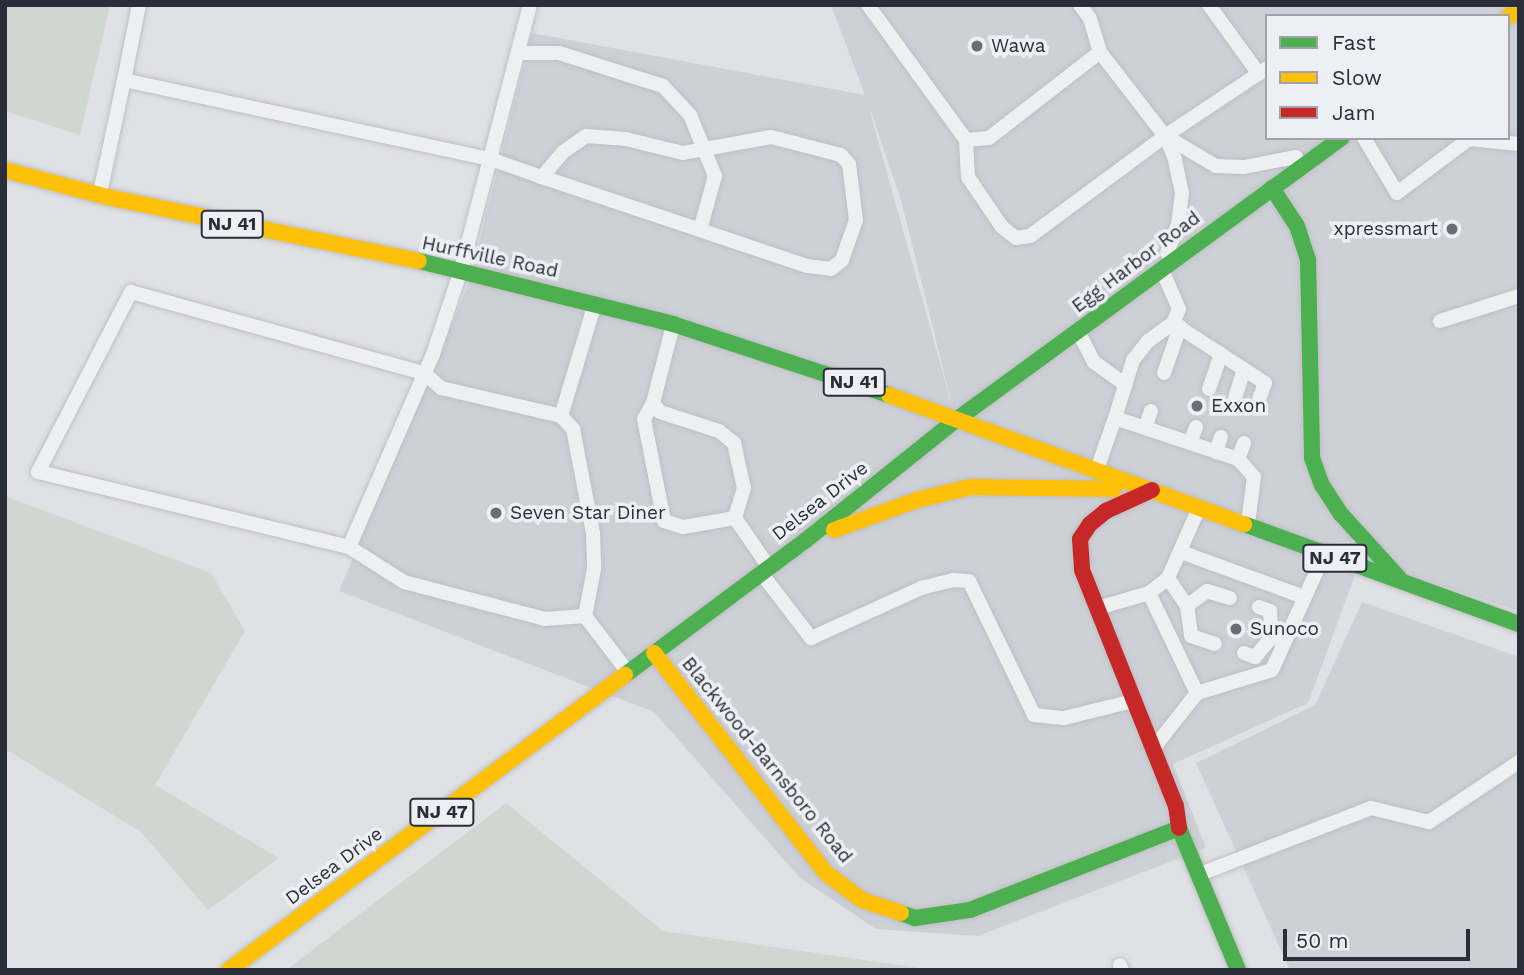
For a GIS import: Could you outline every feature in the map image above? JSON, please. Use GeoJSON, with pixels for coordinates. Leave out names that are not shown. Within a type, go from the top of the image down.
{"type":"FeatureCollection","features":[{"type":"Feature","properties":{"kind":"main road","name":"Egg Harbor Road"},"geometry":{"type":"LineString","coordinates":[[956,420],[1339,140]]}},
{"type":"Feature","properties":{"kind":"main road","name":"Hurffville Road"},"geometry":{"type":"LineString","coordinates":[[5,170],[99,195],[461,270],[596,302],[794,360],[956,420]]}},
{"type":"Feature","properties":{"kind":"main road"},"geometry":{"type":"LineString","coordinates":[[1272,188],[1297,226],[1308,260],[1312,458],[1322,485],[1341,514],[1403,583]]}},
{"type":"Feature","properties":{"kind":"main road","name":"NJ 47"},"geometry":{"type":"LineString","coordinates":[[956,420],[1519,624]]}},
{"type":"Feature","properties":{"kind":"main road","name":"Delsea Drive"},"geometry":{"type":"LineString","coordinates":[[229,970],[806,540],[956,420]]}},
{"type":"Feature","properties":{"kind":"main road","name":"NJ 47"},"geometry":{"type":"LineString","coordinates":[[806,540],[917,500],[970,487],[1002,484],[1152,490]]}},
{"type":"Feature","properties":{"kind":"main road"},"geometry":{"type":"LineString","coordinates":[[1152,490],[1106,511],[1080,539],[1082,570],[1176,806],[1179,828],[1238,970]]}},
{"type":"Feature","properties":{"kind":"main road","name":"Blackwood-Barnsboro Road"},"geometry":{"type":"LineString","coordinates":[[654,653],[826,873],[862,901],[915,918],[970,909],[1179,828]]}},
{"type":"Feature","properties":{"kind":"lane"},"geometry":{"type":"LineString","coordinates":[[99,195],[139,5]]}},
{"type":"Feature","properties":{"kind":"lane"},"geometry":{"type":"LineString","coordinates":[[349,547],[424,373],[461,270],[530,5]]}},
{"type":"Feature","properties":{"kind":"lane"},"geometry":{"type":"LineString","coordinates":[[868,5],[966,140],[968,177],[1016,239],[1030,236],[1165,136],[1257,75],[1209,5]]}},
{"type":"Feature","properties":{"kind":"lane"},"geometry":{"type":"LineString","coordinates":[[1080,5],[1090,19],[1100,51],[1165,136],[1175,159],[1182,193],[1178,225],[1161,269],[1179,309],[1164,373]]}},
{"type":"Feature","properties":{"kind":"lane"},"geometry":{"type":"LineString","coordinates":[[966,140],[989,138],[1100,51]]}},
{"type":"Feature","properties":{"kind":"lane"},"geometry":{"type":"LineString","coordinates":[[518,52],[559,53],[663,86],[690,114],[706,148],[715,176],[700,230]]}},
{"type":"Feature","properties":{"kind":"lane"},"geometry":{"type":"LineString","coordinates":[[124,80],[490,159],[542,177],[807,266],[831,269],[848,249],[856,194],[849,164],[841,155],[815,145],[771,137],[683,153],[626,139],[586,136],[563,152],[542,177]]}},
{"type":"Feature","properties":{"kind":"lane"},"geometry":{"type":"LineString","coordinates":[[1165,136],[1216,166],[1244,167],[1321,152]]}},
{"type":"Feature","properties":{"kind":"lane"},"geometry":{"type":"LineString","coordinates":[[1365,140],[1397,193],[1468,140]]}},
{"type":"Feature","properties":{"kind":"lane"},"geometry":{"type":"LineString","coordinates":[[1479,140],[1519,144]]}},
{"type":"Feature","properties":{"kind":"lane"},"geometry":{"type":"LineString","coordinates":[[585,616],[545,619],[404,582],[349,547],[38,472],[131,292],[424,373],[442,388],[561,416],[573,429],[593,533],[594,569],[585,616],[628,672]]}},
{"type":"Feature","properties":{"kind":"lane"},"geometry":{"type":"LineString","coordinates":[[1440,321],[1519,296]]}},
{"type":"Feature","properties":{"kind":"lane"},"geometry":{"type":"LineString","coordinates":[[561,416],[596,302]]}},
{"type":"Feature","properties":{"kind":"lane"},"geometry":{"type":"LineString","coordinates":[[673,324],[653,403],[644,419],[664,521],[683,527],[735,518]]}},
{"type":"Feature","properties":{"kind":"lane"},"geometry":{"type":"LineString","coordinates":[[1177,325],[1265,383],[1258,402]]}},
{"type":"Feature","properties":{"kind":"lane"},"geometry":{"type":"LineString","coordinates":[[1097,470],[1133,360],[1148,341],[1177,325]]}},
{"type":"Feature","properties":{"kind":"lane"},"geometry":{"type":"LineString","coordinates":[[1078,331],[1094,362],[1126,385]]}},
{"type":"Feature","properties":{"kind":"lane"},"geometry":{"type":"LineString","coordinates":[[1209,389],[1221,354]]}},
{"type":"Feature","properties":{"kind":"lane"},"geometry":{"type":"LineString","coordinates":[[1235,398],[1244,369]]}},
{"type":"Feature","properties":{"kind":"lane"},"geometry":{"type":"LineString","coordinates":[[653,403],[660,412],[719,431],[734,443],[744,488],[735,518],[765,570],[811,638],[921,588],[953,580],[969,582],[1034,715],[1064,718],[1134,701]]}},
{"type":"Feature","properties":{"kind":"lane"},"geometry":{"type":"LineString","coordinates":[[1145,428],[1151,411]]}},
{"type":"Feature","properties":{"kind":"lane"},"geometry":{"type":"LineString","coordinates":[[1115,418],[1238,460],[1254,477],[1248,525]]}},
{"type":"Feature","properties":{"kind":"lane"},"geometry":{"type":"LineString","coordinates":[[1190,443],[1196,427]]}},
{"type":"Feature","properties":{"kind":"lane"},"geometry":{"type":"LineString","coordinates":[[1216,452],[1221,437]]}},
{"type":"Feature","properties":{"kind":"lane"},"geometry":{"type":"LineString","coordinates":[[1238,460],[1244,443]]}},
{"type":"Feature","properties":{"kind":"lane"},"geometry":{"type":"LineString","coordinates":[[1097,608],[1149,593],[1168,578],[1199,508]]}},
{"type":"Feature","properties":{"kind":"lane"},"geometry":{"type":"LineString","coordinates":[[1181,552],[1304,597]]}},
{"type":"Feature","properties":{"kind":"lane"},"geometry":{"type":"LineString","coordinates":[[1244,653],[1255,657],[1277,639],[1304,597],[1324,554]]}},
{"type":"Feature","properties":{"kind":"lane"},"geometry":{"type":"LineString","coordinates":[[1168,578],[1187,606],[1191,636],[1214,644]]}},
{"type":"Feature","properties":{"kind":"lane"},"geometry":{"type":"LineString","coordinates":[[1187,606],[1207,591],[1230,598]]}},
{"type":"Feature","properties":{"kind":"lane"},"geometry":{"type":"LineString","coordinates":[[1149,593],[1197,694]]}},
{"type":"Feature","properties":{"kind":"lane"},"geometry":{"type":"LineString","coordinates":[[1153,748],[1197,694],[1272,670],[1277,639],[1270,611],[1259,607]]}},
{"type":"Feature","properties":{"kind":"lane"},"geometry":{"type":"LineString","coordinates":[[1198,874],[1371,808],[1429,822],[1519,762]]}},
{"type":"Feature","properties":{"kind":"shaded area"},"geometry":{"type":"Polygon","coordinates":[[[5,5],[110,5],[80,135],[5,111],[5,5]]]}},
{"type":"Feature","properties":{"kind":"shaded area"},"geometry":{"type":"Polygon","coordinates":[[[831,5],[1512,5],[1519,17],[1519,611],[1361,559],[1308,703],[1173,764],[1206,848],[978,936],[876,929],[800,878],[654,712],[339,591],[468,286],[532,33],[865,95],[831,5]],[[870,112],[953,409],[901,200],[870,112]]]}},
{"type":"Feature","properties":{"kind":"shaded area"},"geometry":{"type":"Polygon","coordinates":[[[5,496],[211,573],[245,631],[155,785],[279,858],[208,910],[141,832],[5,749],[5,496]]]}},
{"type":"Feature","properties":{"kind":"shaded area"},"geometry":{"type":"Polygon","coordinates":[[[1362,602],[1519,657],[1519,970],[1290,970],[1196,763],[1315,705],[1362,602]]]}},
{"type":"Feature","properties":{"kind":"shaded area"},"geometry":{"type":"Polygon","coordinates":[[[506,803],[663,931],[933,970],[286,970],[506,803]]]}},
{"type":"Feature","properties":{"kind":"traffic: fast"},"geometry":{"type":"LineString","coordinates":[[956,420],[1339,140]]}},
{"type":"Feature","properties":{"kind":"traffic: fast"},"geometry":{"type":"LineString","coordinates":[[1272,188],[1297,226],[1308,260],[1312,458],[1322,485],[1341,514],[1399,578]]}},
{"type":"Feature","properties":{"kind":"traffic: fast"},"geometry":{"type":"LineString","coordinates":[[419,261],[673,324],[889,395]]}},
{"type":"Feature","properties":{"kind":"traffic: fast"},"geometry":{"type":"LineString","coordinates":[[625,675],[806,540],[956,420]]}},
{"type":"Feature","properties":{"kind":"traffic: fast"},"geometry":{"type":"LineString","coordinates":[[1244,524],[1519,624]]}},
{"type":"Feature","properties":{"kind":"traffic: fast"},"geometry":{"type":"LineString","coordinates":[[901,913],[915,918],[970,910],[1179,828],[1238,970]]}},
{"type":"Feature","properties":{"kind":"traffic: slow"},"geometry":{"type":"LineString","coordinates":[[1510,16],[1519,9]]}},
{"type":"Feature","properties":{"kind":"traffic: slow"},"geometry":{"type":"LineString","coordinates":[[5,170],[112,198],[419,261]]}},
{"type":"Feature","properties":{"kind":"traffic: slow"},"geometry":{"type":"LineString","coordinates":[[889,395],[1244,524]]}},
{"type":"Feature","properties":{"kind":"traffic: slow"},"geometry":{"type":"LineString","coordinates":[[834,530],[917,500],[970,487],[1114,489]]}},
{"type":"Feature","properties":{"kind":"traffic: slow"},"geometry":{"type":"LineString","coordinates":[[654,653],[826,873],[862,900],[901,913]]}},
{"type":"Feature","properties":{"kind":"traffic: slow"},"geometry":{"type":"LineString","coordinates":[[229,970],[625,675]]}},
{"type":"Feature","properties":{"kind":"traffic: jam"},"geometry":{"type":"LineString","coordinates":[[1152,490],[1106,511],[1090,524],[1080,539],[1082,570],[1176,806],[1179,828]]}},
{"type":"Feature","properties":{"kind":"place","name":"Wawa"},"geometry":{"type":"Point","coordinates":[977,46]}},
{"type":"Feature","properties":{"kind":"place","name":"xpressmart"},"geometry":{"type":"Point","coordinates":[1452,229]}},
{"type":"Feature","properties":{"kind":"place","name":"Exxon"},"geometry":{"type":"Point","coordinates":[1197,406]}},
{"type":"Feature","properties":{"kind":"place","name":"Seven Star Diner"},"geometry":{"type":"Point","coordinates":[496,513]}},
{"type":"Feature","properties":{"kind":"place","name":"Sunoco"},"geometry":{"type":"Point","coordinates":[1236,629]}}]}
